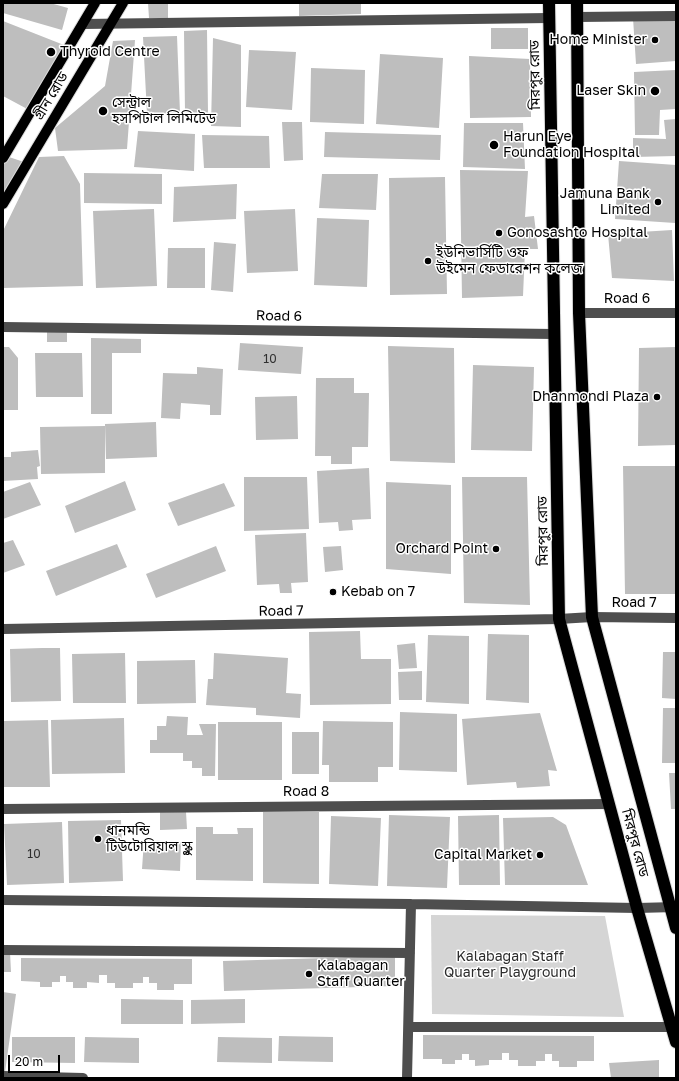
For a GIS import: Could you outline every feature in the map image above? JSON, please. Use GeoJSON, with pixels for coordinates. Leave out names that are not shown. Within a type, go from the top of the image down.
{"type":"FeatureCollection","features":[{"type":"Feature","properties":{"kind":"highway","name":"মিরপুর রোড"},"geometry":{"type":"LineString","coordinates":[[549,3],[559,619],[636,908],[676,1042]]}},
{"type":"Feature","properties":{"kind":"highway","name":"মিরপুর রোড"},"geometry":{"type":"LineString","coordinates":[[577,3],[579,313],[592,617],[673,907],[676,928]]}},
{"type":"Feature","properties":{"kind":"main road","name":"গ্রীন রোড"},"geometry":{"type":"LineString","coordinates":[[3,158],[95,3]]}},
{"type":"Feature","properties":{"kind":"main road","name":"গ্রীন রোড"},"geometry":{"type":"LineString","coordinates":[[3,204],[123,3]]}},
{"type":"Feature","properties":{"kind":"street"},"geometry":{"type":"LineString","coordinates":[[577,17],[676,16]]}},
{"type":"Feature","properties":{"kind":"street"},"geometry":{"type":"LineString","coordinates":[[83,24],[549,18]]}},
{"type":"Feature","properties":{"kind":"street","name":"Road 6"},"geometry":{"type":"LineString","coordinates":[[579,313],[676,313]]}},
{"type":"Feature","properties":{"kind":"street","name":"Road 6"},"geometry":{"type":"LineString","coordinates":[[3,327],[554,334]]}},
{"type":"Feature","properties":{"kind":"street","name":"Road 7"},"geometry":{"type":"LineString","coordinates":[[3,629],[559,619],[592,617],[676,618]]}},
{"type":"Feature","properties":{"kind":"street","name":"Road 8"},"geometry":{"type":"LineString","coordinates":[[3,809],[609,804]]}},
{"type":"Feature","properties":{"kind":"street"},"geometry":{"type":"LineString","coordinates":[[3,900],[636,908],[673,907]]}},
{"type":"Feature","properties":{"kind":"street"},"geometry":{"type":"LineString","coordinates":[[407,1078],[412,904]]}},
{"type":"Feature","properties":{"kind":"street"},"geometry":{"type":"LineString","coordinates":[[3,950],[410,953]]}},
{"type":"Feature","properties":{"kind":"street"},"geometry":{"type":"LineString","coordinates":[[409,1026],[672,1027]]}},
{"type":"Feature","properties":{"kind":"street"},"geometry":{"type":"LineString","coordinates":[[3,1076],[83,1078]]}},
{"type":"Feature","properties":{"kind":"green space","name":"Kalabagan Staff Quarter Playground"},"geometry":{"type":"Polygon","coordinates":[[[431,915],[605,916],[624,1017],[432,1014],[431,915]]]}},
{"type":"Feature","properties":{"kind":"building"},"geometry":{"type":"Polygon","coordinates":[[[3,3],[50,3],[68,8],[62,30],[3,13],[3,3]]]}},
{"type":"Feature","properties":{"kind":"building"},"geometry":{"type":"Polygon","coordinates":[[[148,3],[168,3],[168,18],[149,18],[148,3]]]}},
{"type":"Feature","properties":{"kind":"building"},"geometry":{"type":"Polygon","coordinates":[[[299,3],[361,3],[361,14],[299,16],[299,3]]]}},
{"type":"Feature","properties":{"kind":"building","name":"Home Minister"},"geometry":{"type":"Polygon","coordinates":[[[676,17],[676,61],[636,64],[633,18],[676,17]]]}},
{"type":"Feature","properties":{"kind":"building"},"geometry":{"type":"Polygon","coordinates":[[[3,21],[69,47],[31,111],[3,96],[3,21]]]}},
{"type":"Feature","properties":{"kind":"building"},"geometry":{"type":"Polygon","coordinates":[[[491,28],[528,28],[528,49],[491,49],[491,28]]]}},
{"type":"Feature","properties":{"kind":"building"},"geometry":{"type":"Polygon","coordinates":[[[207,30],[208,113],[185,113],[184,31],[207,30]]]}},
{"type":"Feature","properties":{"kind":"building"},"geometry":{"type":"Polygon","coordinates":[[[177,36],[180,113],[147,114],[143,37],[177,36]]]}},
{"type":"Feature","properties":{"kind":"building"},"geometry":{"type":"Polygon","coordinates":[[[213,38],[241,45],[241,127],[211,126],[213,38]]]}},
{"type":"Feature","properties":{"kind":"building","name":"সেন্ট্রাল হসপিটাল লিমিটেড"},"geometry":{"type":"Polygon","coordinates":[[[135,40],[127,149],[58,151],[55,128],[105,86],[113,41],[135,40]]]}},
{"type":"Feature","properties":{"kind":"building"},"geometry":{"type":"Polygon","coordinates":[[[249,50],[296,52],[292,110],[246,107],[249,50]]]}},
{"type":"Feature","properties":{"kind":"building"},"geometry":{"type":"Polygon","coordinates":[[[380,54],[443,58],[439,128],[376,124],[380,54]]]}},
{"type":"Feature","properties":{"kind":"building"},"geometry":{"type":"Polygon","coordinates":[[[469,56],[530,59],[531,117],[470,118],[469,56]]]}},
{"type":"Feature","properties":{"kind":"building"},"geometry":{"type":"Polygon","coordinates":[[[311,68],[365,70],[364,124],[310,122],[311,68]]]}},
{"type":"Feature","properties":{"kind":"building","name":"Laser Skin"},"geometry":{"type":"Polygon","coordinates":[[[676,70],[676,109],[660,110],[659,135],[635,135],[634,72],[676,70]]]}},
{"type":"Feature","properties":{"kind":"building"},"geometry":{"type":"Polygon","coordinates":[[[676,119],[676,156],[633,157],[633,138],[666,139],[664,120],[676,119]]]}},
{"type":"Feature","properties":{"kind":"building"},"geometry":{"type":"Polygon","coordinates":[[[282,122],[302,122],[303,160],[284,161],[282,122]]]}},
{"type":"Feature","properties":{"kind":"building","name":"Harun Eye Foundation Hospital"},"geometry":{"type":"Polygon","coordinates":[[[464,123],[523,123],[525,169],[463,167],[464,123]]]}},
{"type":"Feature","properties":{"kind":"building"},"geometry":{"type":"Polygon","coordinates":[[[138,131],[195,134],[194,171],[134,167],[138,131]]]}},
{"type":"Feature","properties":{"kind":"building"},"geometry":{"type":"Polygon","coordinates":[[[325,132],[441,135],[440,160],[324,157],[325,132]]]}},
{"type":"Feature","properties":{"kind":"building"},"geometry":{"type":"Polygon","coordinates":[[[202,135],[269,136],[270,168],[204,168],[202,135]]]}},
{"type":"Feature","properties":{"kind":"building"},"geometry":{"type":"Polygon","coordinates":[[[3,155],[24,162],[12,200],[3,197],[3,155]]]}},
{"type":"Feature","properties":{"kind":"building"},"geometry":{"type":"Polygon","coordinates":[[[64,156],[80,184],[83,286],[3,288],[3,231],[39,157],[64,156]]]}},
{"type":"Feature","properties":{"kind":"building"},"geometry":{"type":"Polygon","coordinates":[[[619,161],[676,165],[675,223],[615,219],[619,161]]]}},
{"type":"Feature","properties":{"kind":"building","name":"Gonosashto Hospital"},"geometry":{"type":"Polygon","coordinates":[[[460,170],[528,171],[525,217],[534,216],[538,249],[525,249],[523,296],[462,298],[460,170]]]}},
{"type":"Feature","properties":{"kind":"building"},"geometry":{"type":"Polygon","coordinates":[[[84,173],[162,174],[162,204],[84,203],[84,173]]]}},
{"type":"Feature","properties":{"kind":"building"},"geometry":{"type":"Polygon","coordinates":[[[322,174],[378,174],[376,210],[319,208],[322,174]]]}},
{"type":"Feature","properties":{"kind":"building"},"geometry":{"type":"Polygon","coordinates":[[[445,177],[447,294],[390,295],[389,178],[445,177]]]}},
{"type":"Feature","properties":{"kind":"building"},"geometry":{"type":"Polygon","coordinates":[[[237,184],[236,219],[173,222],[174,187],[237,184]]]}},
{"type":"Feature","properties":{"kind":"building"},"geometry":{"type":"Polygon","coordinates":[[[154,209],[157,286],[96,288],[93,211],[154,209]]]}},
{"type":"Feature","properties":{"kind":"building"},"geometry":{"type":"Polygon","coordinates":[[[295,209],[298,271],[247,273],[244,211],[295,209]]]}},
{"type":"Feature","properties":{"kind":"building"},"geometry":{"type":"Polygon","coordinates":[[[317,218],[369,220],[367,287],[314,285],[317,218]]]}},
{"type":"Feature","properties":{"kind":"building"},"geometry":{"type":"Polygon","coordinates":[[[672,230],[674,281],[612,278],[608,234],[672,230]]]}},
{"type":"Feature","properties":{"kind":"building"},"geometry":{"type":"Polygon","coordinates":[[[214,242],[236,244],[233,292],[211,290],[214,242]]]}},
{"type":"Feature","properties":{"kind":"building"},"geometry":{"type":"Polygon","coordinates":[[[168,248],[205,248],[205,288],[167,288],[168,248]]]}},
{"type":"Feature","properties":{"kind":"building"},"geometry":{"type":"Polygon","coordinates":[[[47,331],[67,331],[67,342],[47,342],[47,331]]]}},
{"type":"Feature","properties":{"kind":"building"},"geometry":{"type":"Polygon","coordinates":[[[91,338],[141,339],[141,353],[112,353],[112,414],[91,414],[91,338]]]}},
{"type":"Feature","properties":{"kind":"building"},"geometry":{"type":"Polygon","coordinates":[[[240,343],[303,347],[301,374],[238,370],[240,343]]]}},
{"type":"Feature","properties":{"kind":"building"},"geometry":{"type":"Polygon","coordinates":[[[388,346],[454,348],[455,463],[390,461],[388,346]]]}},
{"type":"Feature","properties":{"kind":"building"},"geometry":{"type":"Polygon","coordinates":[[[3,347],[9,347],[18,358],[18,410],[3,410],[3,347]]]}},
{"type":"Feature","properties":{"kind":"building","name":"Dhanmondi Plaza"},"geometry":{"type":"Polygon","coordinates":[[[676,347],[676,445],[638,446],[639,348],[676,347]]]}},
{"type":"Feature","properties":{"kind":"building"},"geometry":{"type":"Polygon","coordinates":[[[35,353],[82,353],[83,397],[36,397],[35,353]]]}},
{"type":"Feature","properties":{"kind":"building"},"geometry":{"type":"Polygon","coordinates":[[[473,365],[534,367],[532,451],[471,450],[473,365]]]}},
{"type":"Feature","properties":{"kind":"building"},"geometry":{"type":"Polygon","coordinates":[[[197,367],[223,369],[221,415],[210,415],[210,405],[181,403],[180,419],[161,418],[163,373],[197,374],[197,367]]]}},
{"type":"Feature","properties":{"kind":"building"},"geometry":{"type":"Polygon","coordinates":[[[316,378],[354,378],[354,393],[369,393],[368,447],[352,447],[352,464],[331,464],[331,456],[315,456],[316,378]]]}},
{"type":"Feature","properties":{"kind":"building"},"geometry":{"type":"Polygon","coordinates":[[[297,396],[298,439],[256,440],[255,397],[297,396]]]}},
{"type":"Feature","properties":{"kind":"building"},"geometry":{"type":"Polygon","coordinates":[[[156,422],[157,457],[106,459],[105,424],[156,422]]]}},
{"type":"Feature","properties":{"kind":"building"},"geometry":{"type":"Polygon","coordinates":[[[105,426],[105,473],[41,474],[40,427],[105,426]]]}},
{"type":"Feature","properties":{"kind":"building"},"geometry":{"type":"Polygon","coordinates":[[[38,450],[40,466],[37,467],[38,479],[3,481],[3,457],[11,457],[11,452],[38,450]]]}},
{"type":"Feature","properties":{"kind":"building"},"geometry":{"type":"Polygon","coordinates":[[[623,466],[676,466],[676,594],[625,594],[623,466]]]}},
{"type":"Feature","properties":{"kind":"building"},"geometry":{"type":"Polygon","coordinates":[[[369,468],[371,519],[352,520],[353,530],[339,531],[338,522],[319,523],[317,471],[369,468]]]}},
{"type":"Feature","properties":{"kind":"building"},"geometry":{"type":"Polygon","coordinates":[[[244,477],[307,477],[309,529],[244,531],[244,477]]]}},
{"type":"Feature","properties":{"kind":"building","name":"Orchard Point"},"geometry":{"type":"Polygon","coordinates":[[[462,477],[527,477],[530,605],[464,603],[462,477]]]}},
{"type":"Feature","properties":{"kind":"building"},"geometry":{"type":"Polygon","coordinates":[[[125,481],[136,510],[75,533],[65,506],[125,481]]]}},
{"type":"Feature","properties":{"kind":"building"},"geometry":{"type":"Polygon","coordinates":[[[30,482],[41,505],[3,519],[3,492],[30,482]]]}},
{"type":"Feature","properties":{"kind":"building"},"geometry":{"type":"Polygon","coordinates":[[[386,482],[451,485],[451,574],[386,569],[386,482]]]}},
{"type":"Feature","properties":{"kind":"building"},"geometry":{"type":"Polygon","coordinates":[[[224,483],[235,506],[178,526],[168,503],[224,483]]]}},
{"type":"Feature","properties":{"kind":"building"},"geometry":{"type":"Polygon","coordinates":[[[306,533],[308,582],[291,583],[292,593],[280,593],[279,584],[257,585],[255,535],[306,533]]]}},
{"type":"Feature","properties":{"kind":"building"},"geometry":{"type":"Polygon","coordinates":[[[13,540],[25,565],[3,573],[3,543],[13,540]]]}},
{"type":"Feature","properties":{"kind":"building"},"geometry":{"type":"Polygon","coordinates":[[[117,544],[127,567],[56,596],[46,571],[117,544]]]}},
{"type":"Feature","properties":{"kind":"building"},"geometry":{"type":"Polygon","coordinates":[[[216,546],[226,571],[156,598],[146,574],[216,546]]]}},
{"type":"Feature","properties":{"kind":"building"},"geometry":{"type":"Polygon","coordinates":[[[341,546],[343,570],[325,572],[323,547],[341,546]]]}},
{"type":"Feature","properties":{"kind":"building"},"geometry":{"type":"Polygon","coordinates":[[[360,631],[361,659],[391,659],[391,704],[310,705],[309,632],[360,631]]]}},
{"type":"Feature","properties":{"kind":"building"},"geometry":{"type":"Polygon","coordinates":[[[488,634],[529,635],[529,703],[486,700],[488,634]]]}},
{"type":"Feature","properties":{"kind":"building"},"geometry":{"type":"Polygon","coordinates":[[[428,635],[469,636],[469,704],[426,702],[428,635]]]}},
{"type":"Feature","properties":{"kind":"building"},"geometry":{"type":"Polygon","coordinates":[[[415,643],[417,668],[399,669],[397,645],[415,643]]]}},
{"type":"Feature","properties":{"kind":"building"},"geometry":{"type":"Polygon","coordinates":[[[60,648],[61,701],[11,702],[10,649],[60,648]]]}},
{"type":"Feature","properties":{"kind":"building"},"geometry":{"type":"Polygon","coordinates":[[[663,652],[676,652],[676,699],[662,698],[663,652]]]}},
{"type":"Feature","properties":{"kind":"building"},"geometry":{"type":"Polygon","coordinates":[[[125,653],[126,703],[73,703],[72,654],[125,653]]]}},
{"type":"Feature","properties":{"kind":"building"},"geometry":{"type":"Polygon","coordinates":[[[214,653],[288,658],[286,693],[301,694],[300,718],[256,715],[256,708],[206,705],[208,679],[213,679],[214,653]]]}},
{"type":"Feature","properties":{"kind":"building"},"geometry":{"type":"Polygon","coordinates":[[[195,660],[196,703],[137,704],[137,661],[195,660]]]}},
{"type":"Feature","properties":{"kind":"building"},"geometry":{"type":"Polygon","coordinates":[[[422,671],[422,700],[399,700],[398,672],[422,671]]]}},
{"type":"Feature","properties":{"kind":"building"},"geometry":{"type":"Polygon","coordinates":[[[663,708],[676,708],[676,763],[662,763],[663,708]]]}},
{"type":"Feature","properties":{"kind":"building"},"geometry":{"type":"Polygon","coordinates":[[[400,712],[457,714],[457,772],[399,770],[400,712]]]}},
{"type":"Feature","properties":{"kind":"building"},"geometry":{"type":"Polygon","coordinates":[[[540,713],[557,771],[548,770],[550,786],[517,788],[516,782],[467,785],[462,719],[540,713]]]}},
{"type":"Feature","properties":{"kind":"building"},"geometry":{"type":"Polygon","coordinates":[[[167,716],[188,717],[187,735],[203,735],[199,724],[216,724],[215,776],[202,776],[202,768],[192,768],[192,761],[183,761],[183,753],[150,753],[150,740],[157,740],[157,726],[166,726],[167,716]]]}},
{"type":"Feature","properties":{"kind":"building"},"geometry":{"type":"Polygon","coordinates":[[[124,718],[125,773],[52,774],[51,720],[124,718]]]}},
{"type":"Feature","properties":{"kind":"building"},"geometry":{"type":"Polygon","coordinates":[[[48,720],[50,787],[3,787],[3,721],[48,720]]]}},
{"type":"Feature","properties":{"kind":"building"},"geometry":{"type":"Polygon","coordinates":[[[323,721],[393,722],[393,767],[378,767],[378,782],[329,782],[329,765],[322,765],[323,721]]]}},
{"type":"Feature","properties":{"kind":"building"},"geometry":{"type":"Polygon","coordinates":[[[218,722],[282,722],[282,780],[218,780],[218,722]]]}},
{"type":"Feature","properties":{"kind":"building"},"geometry":{"type":"Polygon","coordinates":[[[292,732],[319,732],[319,774],[292,774],[292,732]]]}},
{"type":"Feature","properties":{"kind":"building"},"geometry":{"type":"Polygon","coordinates":[[[669,773],[676,773],[676,809],[671,809],[669,773]]]}},
{"type":"Feature","properties":{"kind":"building"},"geometry":{"type":"Polygon","coordinates":[[[160,812],[186,812],[187,829],[160,830],[160,812]]]}},
{"type":"Feature","properties":{"kind":"building"},"geometry":{"type":"Polygon","coordinates":[[[263,812],[319,812],[319,884],[263,883],[263,812]]]}},
{"type":"Feature","properties":{"kind":"building"},"geometry":{"type":"Polygon","coordinates":[[[389,815],[450,817],[447,888],[387,886],[389,815]]]}},
{"type":"Feature","properties":{"kind":"building"},"geometry":{"type":"Polygon","coordinates":[[[499,815],[500,885],[459,885],[458,816],[499,815]]]}},
{"type":"Feature","properties":{"kind":"building"},"geometry":{"type":"Polygon","coordinates":[[[331,816],[381,818],[378,886],[329,884],[331,816]]]}},
{"type":"Feature","properties":{"kind":"building","name":"Capital Market"},"geometry":{"type":"Polygon","coordinates":[[[553,817],[566,825],[588,885],[505,885],[503,818],[553,817]]]}},
{"type":"Feature","properties":{"kind":"building"},"geometry":{"type":"Polygon","coordinates":[[[121,820],[123,881],[69,883],[68,821],[121,820]]]}},
{"type":"Feature","properties":{"kind":"building"},"geometry":{"type":"Polygon","coordinates":[[[62,822],[64,883],[7,885],[4,824],[62,822]]]}},
{"type":"Feature","properties":{"kind":"building"},"geometry":{"type":"Polygon","coordinates":[[[196,827],[213,827],[213,834],[238,834],[237,828],[253,828],[253,881],[196,880],[196,827]]]}},
{"type":"Feature","properties":{"kind":"building"},"geometry":{"type":"Polygon","coordinates":[[[144,840],[181,842],[180,871],[142,869],[144,840]]]}},
{"type":"Feature","properties":{"kind":"building"},"geometry":{"type":"Polygon","coordinates":[[[10,952],[11,972],[3,972],[3,953],[10,952]]]}},
{"type":"Feature","properties":{"kind":"building","name":"Kalabagan Staff Quarter"},"geometry":{"type":"Polygon","coordinates":[[[395,956],[395,986],[224,991],[223,961],[395,956]]]}},
{"type":"Feature","properties":{"kind":"building"},"geometry":{"type":"Polygon","coordinates":[[[21,958],[192,959],[192,984],[174,984],[174,990],[157,990],[157,983],[149,983],[149,977],[143,977],[143,983],[133,983],[133,988],[115,988],[115,983],[107,983],[107,975],[99,975],[99,983],[87,982],[87,988],[73,988],[73,982],[66,982],[66,976],[60,976],[60,982],[52,982],[52,987],[40,987],[40,982],[21,981],[21,958]]]}},
{"type":"Feature","properties":{"kind":"building"},"geometry":{"type":"Polygon","coordinates":[[[3,992],[16,994],[5,1072],[3,1071],[3,992]]]}},
{"type":"Feature","properties":{"kind":"building"},"geometry":{"type":"Polygon","coordinates":[[[121,999],[183,1000],[183,1024],[121,1024],[121,999]]]}},
{"type":"Feature","properties":{"kind":"building"},"geometry":{"type":"Polygon","coordinates":[[[245,999],[245,1023],[191,1024],[191,1000],[245,999]]]}},
{"type":"Feature","properties":{"kind":"building"},"geometry":{"type":"Polygon","coordinates":[[[423,1035],[594,1036],[594,1061],[577,1061],[577,1067],[559,1067],[559,1061],[552,1061],[552,1054],[545,1054],[545,1061],[536,1061],[536,1066],[518,1066],[518,1060],[509,1060],[509,1053],[502,1053],[502,1060],[489,1060],[489,1065],[475,1066],[475,1060],[469,1060],[469,1054],[462,1054],[462,1060],[455,1060],[455,1064],[442,1064],[442,1059],[423,1059],[423,1035]]]}},
{"type":"Feature","properties":{"kind":"building"},"geometry":{"type":"Polygon","coordinates":[[[279,1036],[333,1037],[333,1062],[278,1061],[279,1036]]]}},
{"type":"Feature","properties":{"kind":"building"},"geometry":{"type":"Polygon","coordinates":[[[12,1037],[75,1037],[75,1063],[12,1062],[12,1037]]]}},
{"type":"Feature","properties":{"kind":"building"},"geometry":{"type":"Polygon","coordinates":[[[85,1037],[139,1038],[139,1063],[84,1062],[85,1037]]]}},
{"type":"Feature","properties":{"kind":"building"},"geometry":{"type":"Polygon","coordinates":[[[218,1037],[272,1038],[272,1063],[217,1062],[218,1037]]]}},
{"type":"Feature","properties":{"kind":"building"},"geometry":{"type":"Polygon","coordinates":[[[659,1060],[659,1078],[611,1078],[609,1063],[659,1060]]]}},
{"type":"Feature","properties":{"kind":"place","name":"Home Minister"},"geometry":{"type":"Point","coordinates":[655,40]}},
{"type":"Feature","properties":{"kind":"place","name":"Thyroid Centre"},"geometry":{"type":"Point","coordinates":[51,52]}},
{"type":"Feature","properties":{"kind":"place","name":"Laser Skin"},"geometry":{"type":"Point","coordinates":[655,91]}},
{"type":"Feature","properties":{"kind":"place","name":"সেন্ট্রাল হসপিটাল লিমিটেড"},"geometry":{"type":"Point","coordinates":[103,111]}},
{"type":"Feature","properties":{"kind":"place","name":"Harun Eye Foundation Hospital"},"geometry":{"type":"Point","coordinates":[494,145]}},
{"type":"Feature","properties":{"kind":"place","name":"Jamuna Bank Limited"},"geometry":{"type":"Point","coordinates":[658,202]}},
{"type":"Feature","properties":{"kind":"place","name":"Gonosashto Hospital"},"geometry":{"type":"Point","coordinates":[499,233]}},
{"type":"Feature","properties":{"kind":"place","name":"ইউনিভার্সিটি ওফ উইমেন ফেডারেশন কলেজ"},"geometry":{"type":"Point","coordinates":[428,261]}},
{"type":"Feature","properties":{"kind":"place","name":"Dhanmondi Plaza"},"geometry":{"type":"Point","coordinates":[657,397]}},
{"type":"Feature","properties":{"kind":"place","name":"Orchard Point"},"geometry":{"type":"Point","coordinates":[496,549]}},
{"type":"Feature","properties":{"kind":"place","name":"Kebab on 7"},"geometry":{"type":"Point","coordinates":[333,592]}},
{"type":"Feature","properties":{"kind":"place","name":"ধানমন্ডি টিউটোরিয়াল স্কুল"},"geometry":{"type":"Point","coordinates":[98,839]}},
{"type":"Feature","properties":{"kind":"place","name":"Capital Market"},"geometry":{"type":"Point","coordinates":[540,855]}},
{"type":"Feature","properties":{"kind":"place","name":"Kalabagan Staff Quarter"},"geometry":{"type":"Point","coordinates":[309,974]}}]}
